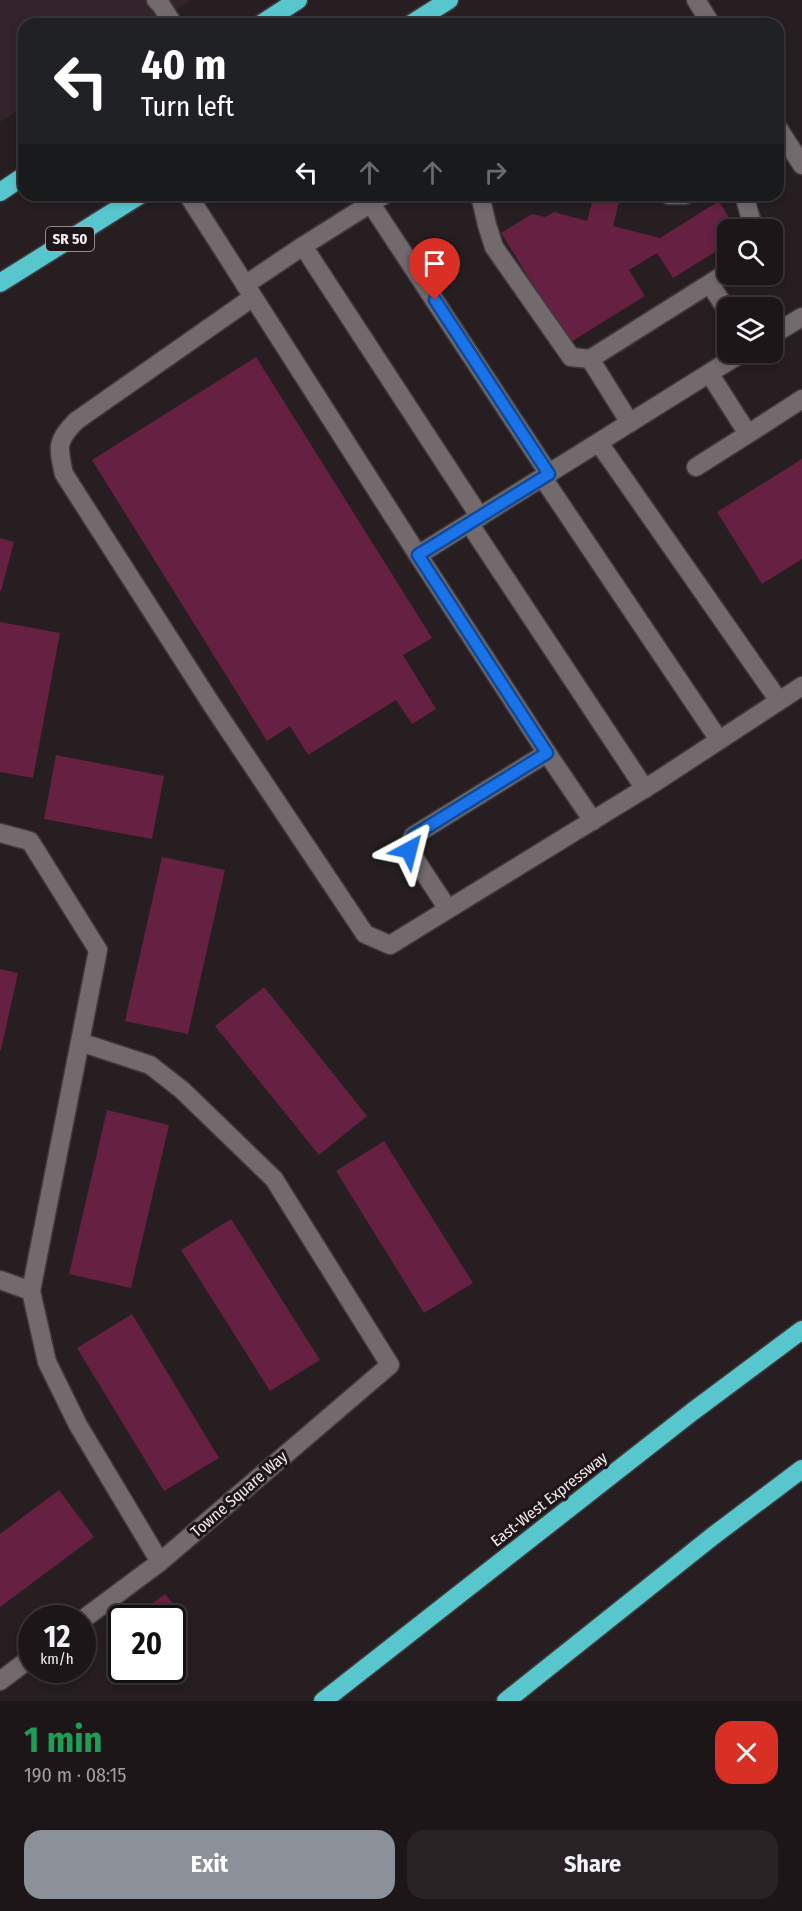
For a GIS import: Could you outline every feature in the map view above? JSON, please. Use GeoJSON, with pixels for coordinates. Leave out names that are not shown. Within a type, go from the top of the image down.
{"type":"FeatureCollection","features":[{"type":"Feature","properties":{"kind":"highway"},"geometry":{"type":"LineString","coordinates":[[270,18],[298,0]]}},
{"type":"Feature","properties":{"kind":"highway"},"geometry":{"type":"LineString","coordinates":[[420,18],[449,0]]}},
{"type":"Feature","properties":{"kind":"highway"},"geometry":{"type":"LineString","coordinates":[[0,192],[18,180]]}},
{"type":"Feature","properties":{"kind":"highway","name":"SR 50"},"geometry":{"type":"LineString","coordinates":[[0,284],[131,201]]}},
{"type":"Feature","properties":{"kind":"highway","name":"East-West Expressway"},"geometry":{"type":"LineString","coordinates":[[323,1701],[692,1412],[802,1330]]}},
{"type":"Feature","properties":{"kind":"highway"},"geometry":{"type":"LineString","coordinates":[[506,1701],[713,1536],[802,1469]]}},
{"type":"Feature","properties":{"kind":"street"},"geometry":{"type":"LineString","coordinates":[[156,0],[169,18]]}},
{"type":"Feature","properties":{"kind":"street"},"geometry":{"type":"LineString","coordinates":[[696,0],[707,18]]}},
{"type":"Feature","properties":{"kind":"street"},"geometry":{"type":"LineString","coordinates":[[784,142],[802,165]]}},
{"type":"Feature","properties":{"kind":"street"},"geometry":{"type":"LineString","coordinates":[[192,201],[418,555],[593,821]]}},
{"type":"Feature","properties":{"kind":"street"},"geometry":{"type":"LineString","coordinates":[[375,201],[303,246],[249,291],[76,421],[66,432],[58,449],[64,474],[213,705],[365,934],[390,945],[645,789],[802,686]]}},
{"type":"Feature","properties":{"kind":"street"},"geometry":{"type":"LineString","coordinates":[[379,201],[546,476],[719,740]]}},
{"type":"Feature","properties":{"kind":"street"},"geometry":{"type":"LineString","coordinates":[[481,201],[494,247],[571,357],[590,359],[717,279]]}},
{"type":"Feature","properties":{"kind":"street"},"geometry":{"type":"LineString","coordinates":[[746,201],[751,219]]}},
{"type":"Feature","properties":{"kind":"street"},"geometry":{"type":"LineString","coordinates":[[303,246],[645,789]]}},
{"type":"Feature","properties":{"kind":"street"},"geometry":{"type":"LineString","coordinates":[[710,284],[718,297]]}},
{"type":"Feature","properties":{"kind":"street"},"geometry":{"type":"LineString","coordinates":[[783,328],[802,317]]}},
{"type":"Feature","properties":{"kind":"street"},"geometry":{"type":"LineString","coordinates":[[590,359],[630,423]]}},
{"type":"Feature","properties":{"kind":"street"},"geometry":{"type":"LineString","coordinates":[[418,555],[726,363]]}},
{"type":"Feature","properties":{"kind":"street"},"geometry":{"type":"LineString","coordinates":[[709,373],[748,434]]}},
{"type":"Feature","properties":{"kind":"street"},"geometry":{"type":"LineString","coordinates":[[696,467],[802,399]]}},
{"type":"Feature","properties":{"kind":"street"},"geometry":{"type":"LineString","coordinates":[[599,443],[779,701]]}},
{"type":"Feature","properties":{"kind":"street"},"geometry":{"type":"LineString","coordinates":[[448,909],[409,850],[413,836],[547,753]]}},
{"type":"Feature","properties":{"kind":"street"},"geometry":{"type":"LineString","coordinates":[[0,833],[30,841],[98,950],[31,1290],[47,1362],[78,1425],[160,1562],[96,1610]]}},
{"type":"Feature","properties":{"kind":"street","name":"Towne Square Way"},"geometry":{"type":"LineString","coordinates":[[80,1042],[150,1065],[182,1090],[274,1179],[390,1365],[160,1562]]}},
{"type":"Feature","properties":{"kind":"street"},"geometry":{"type":"LineString","coordinates":[[0,1280],[31,1290]]}},
{"type":"Feature","properties":{"kind":"street"},"geometry":{"type":"LineString","coordinates":[[0,1681],[18,1668]]}},
{"type":"Feature","properties":{"kind":"shaded area"},"geometry":{"type":"Polygon","coordinates":[[[0,0],[191,0],[162,18],[18,18],[18,111],[0,122],[0,0]]]}},
{"type":"Feature","properties":{"kind":"building"},"geometry":{"type":"Polygon","coordinates":[[[592,201],[619,201],[613,226],[660,238],[719,201],[730,219],[717,219],[717,251],[673,278],[657,253],[629,270],[645,296],[569,343],[501,233],[532,214],[545,217],[554,212],[587,221],[592,201]]]}},
{"type":"Feature","properties":{"kind":"building"},"geometry":{"type":"Polygon","coordinates":[[[256,357],[432,638],[403,655],[436,709],[412,724],[396,700],[308,755],[290,726],[267,741],[92,460],[256,357]]]}},
{"type":"Feature","properties":{"kind":"building"},"geometry":{"type":"Polygon","coordinates":[[[802,459],[802,559],[762,584],[717,512],[802,459]]]}},
{"type":"Feature","properties":{"kind":"building"},"geometry":{"type":"Polygon","coordinates":[[[0,538],[14,542],[1,591],[0,591],[0,538]]]}},
{"type":"Feature","properties":{"kind":"building"},"geometry":{"type":"Polygon","coordinates":[[[0,622],[60,633],[33,778],[0,772],[0,622]]]}},
{"type":"Feature","properties":{"kind":"building"},"geometry":{"type":"Polygon","coordinates":[[[56,755],[164,776],[152,839],[44,819],[56,755]]]}},
{"type":"Feature","properties":{"kind":"building"},"geometry":{"type":"Polygon","coordinates":[[[162,857],[225,870],[188,1034],[125,1021],[162,857]]]}},
{"type":"Feature","properties":{"kind":"building"},"geometry":{"type":"Polygon","coordinates":[[[0,969],[18,973],[1,1050],[0,1050],[0,969]]]}},
{"type":"Feature","properties":{"kind":"building"},"geometry":{"type":"Polygon","coordinates":[[[264,987],[367,1116],[319,1155],[215,1026],[264,987]]]}},
{"type":"Feature","properties":{"kind":"building"},"geometry":{"type":"Polygon","coordinates":[[[107,1110],[169,1125],[131,1288],[69,1274],[107,1110]]]}},
{"type":"Feature","properties":{"kind":"building"},"geometry":{"type":"Polygon","coordinates":[[[384,1141],[473,1283],[424,1313],[336,1171],[384,1141]]]}},
{"type":"Feature","properties":{"kind":"building"},"geometry":{"type":"Polygon","coordinates":[[[231,1219],[320,1360],[270,1391],[181,1250],[231,1219]]]}},
{"type":"Feature","properties":{"kind":"building"},"geometry":{"type":"Polygon","coordinates":[[[132,1314],[219,1458],[164,1491],[77,1348],[132,1314]]]}},
{"type":"Feature","properties":{"kind":"building"},"geometry":{"type":"Polygon","coordinates":[[[59,1490],[94,1537],[0,1607],[0,1534],[59,1490]]]}},
{"type":"Feature","properties":{"kind":"building"},"geometry":{"type":"Polygon","coordinates":[[[165,1594],[174,1605],[150,1605],[165,1594]]]}},
{"type":"Feature","properties":{"kind":"route"},"geometry":{"type":"LineString","coordinates":[[409,850],[413,836],[547,753],[418,555],[549,474],[435,300]]}}]}
